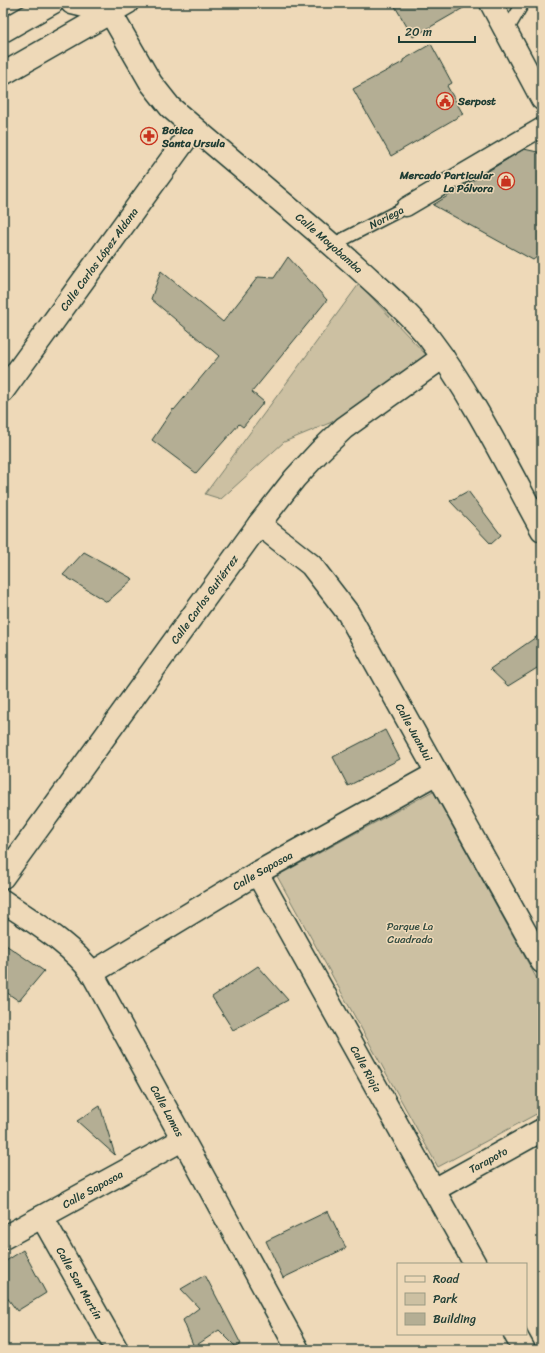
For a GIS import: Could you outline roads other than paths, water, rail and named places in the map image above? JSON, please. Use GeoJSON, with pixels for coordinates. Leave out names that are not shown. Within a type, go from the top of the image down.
{"type":"FeatureCollection","features":[{"type":"Feature","properties":{"kind":"street"},"geometry":{"type":"LineString","coordinates":[[3,31],[52,3]]}},
{"type":"Feature","properties":{"kind":"street"},"geometry":{"type":"LineString","coordinates":[[72,3],[119,8]]}},
{"type":"Feature","properties":{"kind":"street"},"geometry":{"type":"LineString","coordinates":[[491,3],[542,99]]}},
{"type":"Feature","properties":{"kind":"street"},"geometry":{"type":"LineString","coordinates":[[3,74],[119,8]]}},
{"type":"Feature","properties":{"kind":"street","name":"Calle Moyobamba"},"geometry":{"type":"LineString","coordinates":[[119,8],[159,95],[170,107],[332,245],[406,314],[428,337],[458,379],[472,402],[542,530]]}},
{"type":"Feature","properties":{"kind":"street","name":"Noriega"},"geometry":{"type":"LineString","coordinates":[[406,207],[542,126]]}},
{"type":"Feature","properties":{"kind":"street","name":"Calle Carlos López Aldana"},"geometry":{"type":"LineString","coordinates":[[3,391],[194,128]]}},
{"type":"Feature","properties":{"kind":"street","name":"Calle Carlos Gutiérrez"},"geometry":{"type":"LineString","coordinates":[[3,877],[259,524],[295,478],[344,428],[442,357]]}},
{"type":"Feature","properties":{"kind":"street","name":"Calle JuanJui"},"geometry":{"type":"LineString","coordinates":[[259,524],[311,566],[348,613],[542,962]]}},
{"type":"Feature","properties":{"kind":"street","name":"Calle Saposoa"},"geometry":{"type":"LineString","coordinates":[[92,973],[257,873],[437,773]]}},
{"type":"Feature","properties":{"kind":"street","name":"Calle Rioja"},"geometry":{"type":"LineString","coordinates":[[257,873],[474,1263]]}},
{"type":"Feature","properties":{"kind":"street","name":"Calle Lamas"},"geometry":{"type":"LineString","coordinates":[[3,901],[71,950],[84,962],[92,973],[298,1350]]}},
{"type":"Feature","properties":{"kind":"street","name":"Tarapoto"},"geometry":{"type":"LineString","coordinates":[[434,1190],[542,1130]]}},
{"type":"Feature","properties":{"kind":"street","name":"Calle Saposoa"},"geometry":{"type":"LineString","coordinates":[[3,1238],[182,1140]]}},
{"type":"Feature","properties":{"kind":"street","name":"Calle San Martín"},"geometry":{"type":"LineString","coordinates":[[42,1217],[117,1350]]}},
{"type":"Feature","properties":{"kind":"street"},"geometry":{"type":"LineString","coordinates":[[516,1335],[524,1350]]}},
{"type":"Feature","properties":{"kind":"lane"},"geometry":{"type":"LineString","coordinates":[[506,32],[523,3]]}},
{"type":"Feature","properties":{"kind":"lane","name":"Noriega"},"geometry":{"type":"LineString","coordinates":[[332,245],[406,207]]}},
{"type":"Feature","properties":{"kind":"place","name":"Serpost"},"geometry":{"type":"Point","coordinates":[445,101]}},
{"type":"Feature","properties":{"kind":"place","name":"Botica Santa Ursula"},"geometry":{"type":"Point","coordinates":[149,136]}},
{"type":"Feature","properties":{"kind":"place","name":"Mercado Particular La Pólvora"},"geometry":{"type":"Point","coordinates":[506,181]}},
{"type":"Feature","properties":{"kind":"park label","name":"Parque La Cuadrada"},"geometry":{"type":"Point","coordinates":[410,932]}}]}
